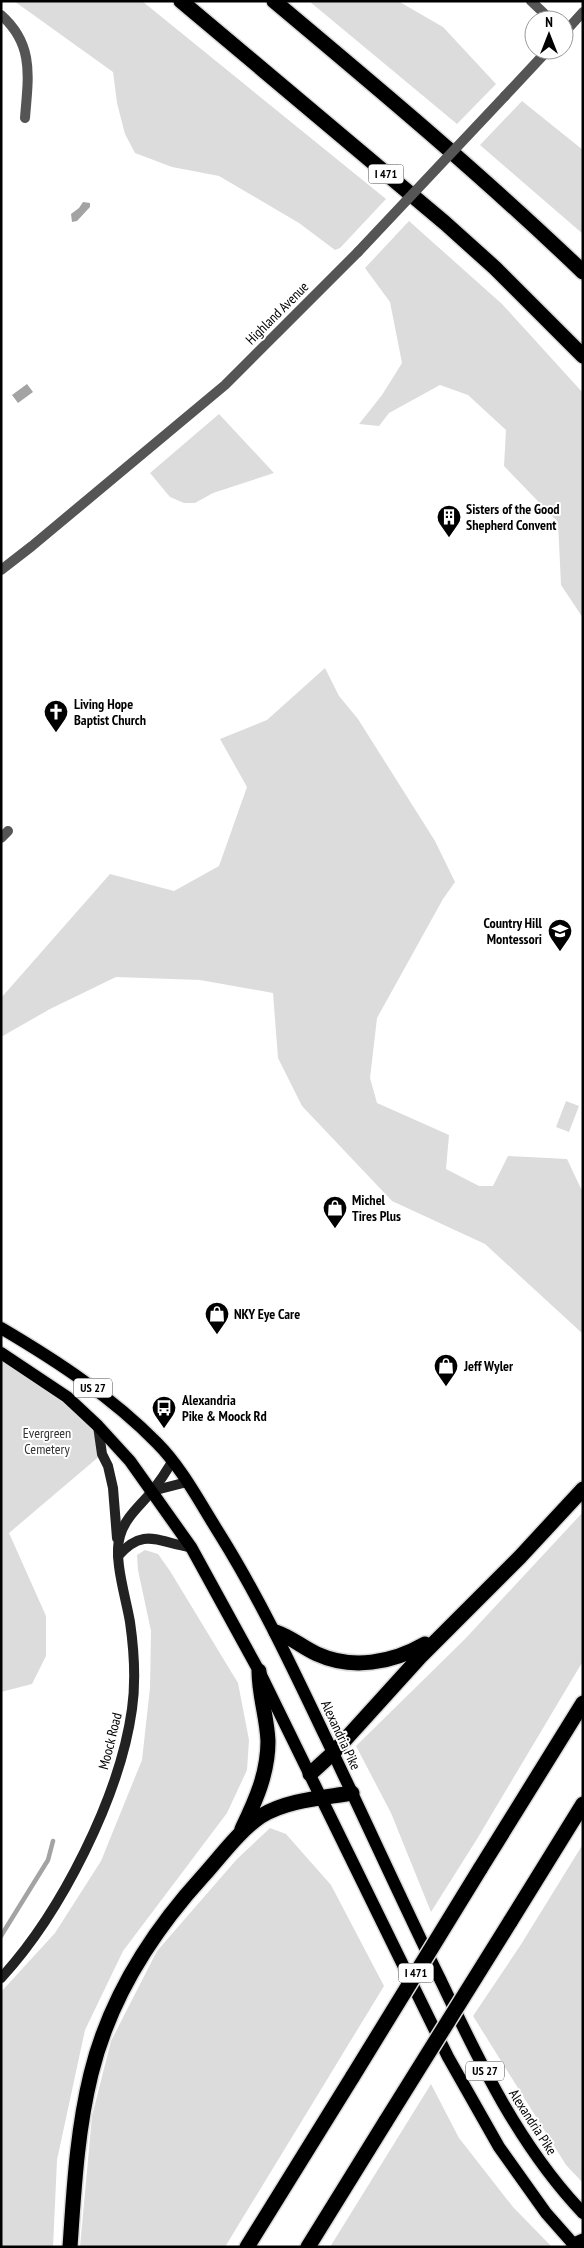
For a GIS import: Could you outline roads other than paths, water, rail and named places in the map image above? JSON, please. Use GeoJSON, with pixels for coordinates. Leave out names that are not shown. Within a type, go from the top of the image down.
{"type":"FeatureCollection","features":[{"type":"Feature","properties":{"kind":"highway","name":"I 471"},"geometry":{"type":"LineString","coordinates":[[181,1],[452,230],[495,268],[583,356]]}},
{"type":"Feature","properties":{"kind":"highway"},"geometry":{"type":"LineString","coordinates":[[274,1],[399,106],[539,230],[583,272]]}},
{"type":"Feature","properties":{"kind":"highway"},"geometry":{"type":"LineString","coordinates":[[310,1774],[333,1753],[420,1656],[520,1557],[583,1489]]}},
{"type":"Feature","properties":{"kind":"highway"},"geometry":{"type":"LineString","coordinates":[[276,1632],[288,1636],[317,1654],[346,1662],[377,1662],[407,1654],[443,1633]]}},
{"type":"Feature","properties":{"kind":"highway"},"geometry":{"type":"LineString","coordinates":[[238,1837],[258,1798],[266,1770],[268,1740],[259,1689],[259,1671]]}},
{"type":"Feature","properties":{"kind":"highway","name":"I 471"},"geometry":{"type":"LineString","coordinates":[[247,2247],[583,1702]]}},
{"type":"Feature","properties":{"kind":"highway"},"geometry":{"type":"LineString","coordinates":[[70,2247],[84,2109],[91,2073],[103,2034],[116,2003],[140,1958],[162,1925],[195,1884],[238,1837],[261,1816],[286,1805],[352,1793]]}},
{"type":"Feature","properties":{"kind":"highway"},"geometry":{"type":"LineString","coordinates":[[308,2247],[583,1804]]}},
{"type":"Feature","properties":{"kind":"main road","name":"Alexandria Pike"},"geometry":{"type":"LineString","coordinates":[[1,1328],[71,1372],[110,1401],[159,1445],[187,1482],[234,1557],[276,1632],[408,1914],[497,2095],[543,2165],[583,2213]]}},
{"type":"Feature","properties":{"kind":"main road","name":"US 27"},"geometry":{"type":"LineString","coordinates":[[1,1353],[67,1397],[98,1426],[130,1461],[191,1547],[259,1671],[384,1929],[459,2078],[514,2167],[546,2213],[578,2244]]}},
{"type":"Feature","properties":{"kind":"main road"},"geometry":{"type":"LineString","coordinates":[[98,1426],[102,1454],[108,1466],[113,1488],[118,1556]]}},
{"type":"Feature","properties":{"kind":"main road","name":"Moock Road"},"geometry":{"type":"LineString","coordinates":[[1,1978],[26,1947],[62,1894],[107,1800],[121,1758],[132,1708],[134,1669],[130,1625],[118,1556],[119,1537],[126,1520],[152,1491],[172,1462]]}},
{"type":"Feature","properties":{"kind":"main road"},"geometry":{"type":"LineString","coordinates":[[152,1491],[187,1482]]}},
{"type":"Feature","properties":{"kind":"main road"},"geometry":{"type":"LineString","coordinates":[[118,1556],[128,1545],[140,1539],[157,1539],[191,1547]]}},
{"type":"Feature","properties":{"kind":"street"},"geometry":{"type":"LineString","coordinates":[[531,1],[540,10]]}},
{"type":"Feature","properties":{"kind":"street"},"geometry":{"type":"LineString","coordinates":[[574,21],[583,12]]}},
{"type":"Feature","properties":{"kind":"street"},"geometry":{"type":"LineString","coordinates":[[1,16],[19,35],[26,55],[25,118]]}},
{"type":"Feature","properties":{"kind":"street","name":"Highland Avenue"},"geometry":{"type":"LineString","coordinates":[[1,570],[220,389],[358,252],[539,60]]}},
{"type":"Feature","properties":{"kind":"waterway"},"geometry":{"type":"LineString","coordinates":[[1,1936],[48,1860],[53,1841]]}},
{"type":"Feature","properties":{"kind":"place","name":"Sisters of the Good Shepherd Convent"},"geometry":{"type":"Point","coordinates":[449,538]}},
{"type":"Feature","properties":{"kind":"place","name":"Living Hope Baptist Church"},"geometry":{"type":"Point","coordinates":[56,733]}},
{"type":"Feature","properties":{"kind":"place","name":"Country Hill Montessori"},"geometry":{"type":"Point","coordinates":[560,952]}},
{"type":"Feature","properties":{"kind":"place","name":"Michel Tires Plus"},"geometry":{"type":"Point","coordinates":[335,1229]}},
{"type":"Feature","properties":{"kind":"place","name":"NKY Eye Care"},"geometry":{"type":"Point","coordinates":[217,1335]}},
{"type":"Feature","properties":{"kind":"place","name":"Jeff Wyler"},"geometry":{"type":"Point","coordinates":[446,1387]}},
{"type":"Feature","properties":{"kind":"place","name":"Alexandria Pike & Moock Rd"},"geometry":{"type":"Point","coordinates":[164,1429]}},
{"type":"Feature","properties":{"kind":"park label","name":"Evergreen Cemetery"},"geometry":{"type":"Point","coordinates":[47,1442]}}]}
